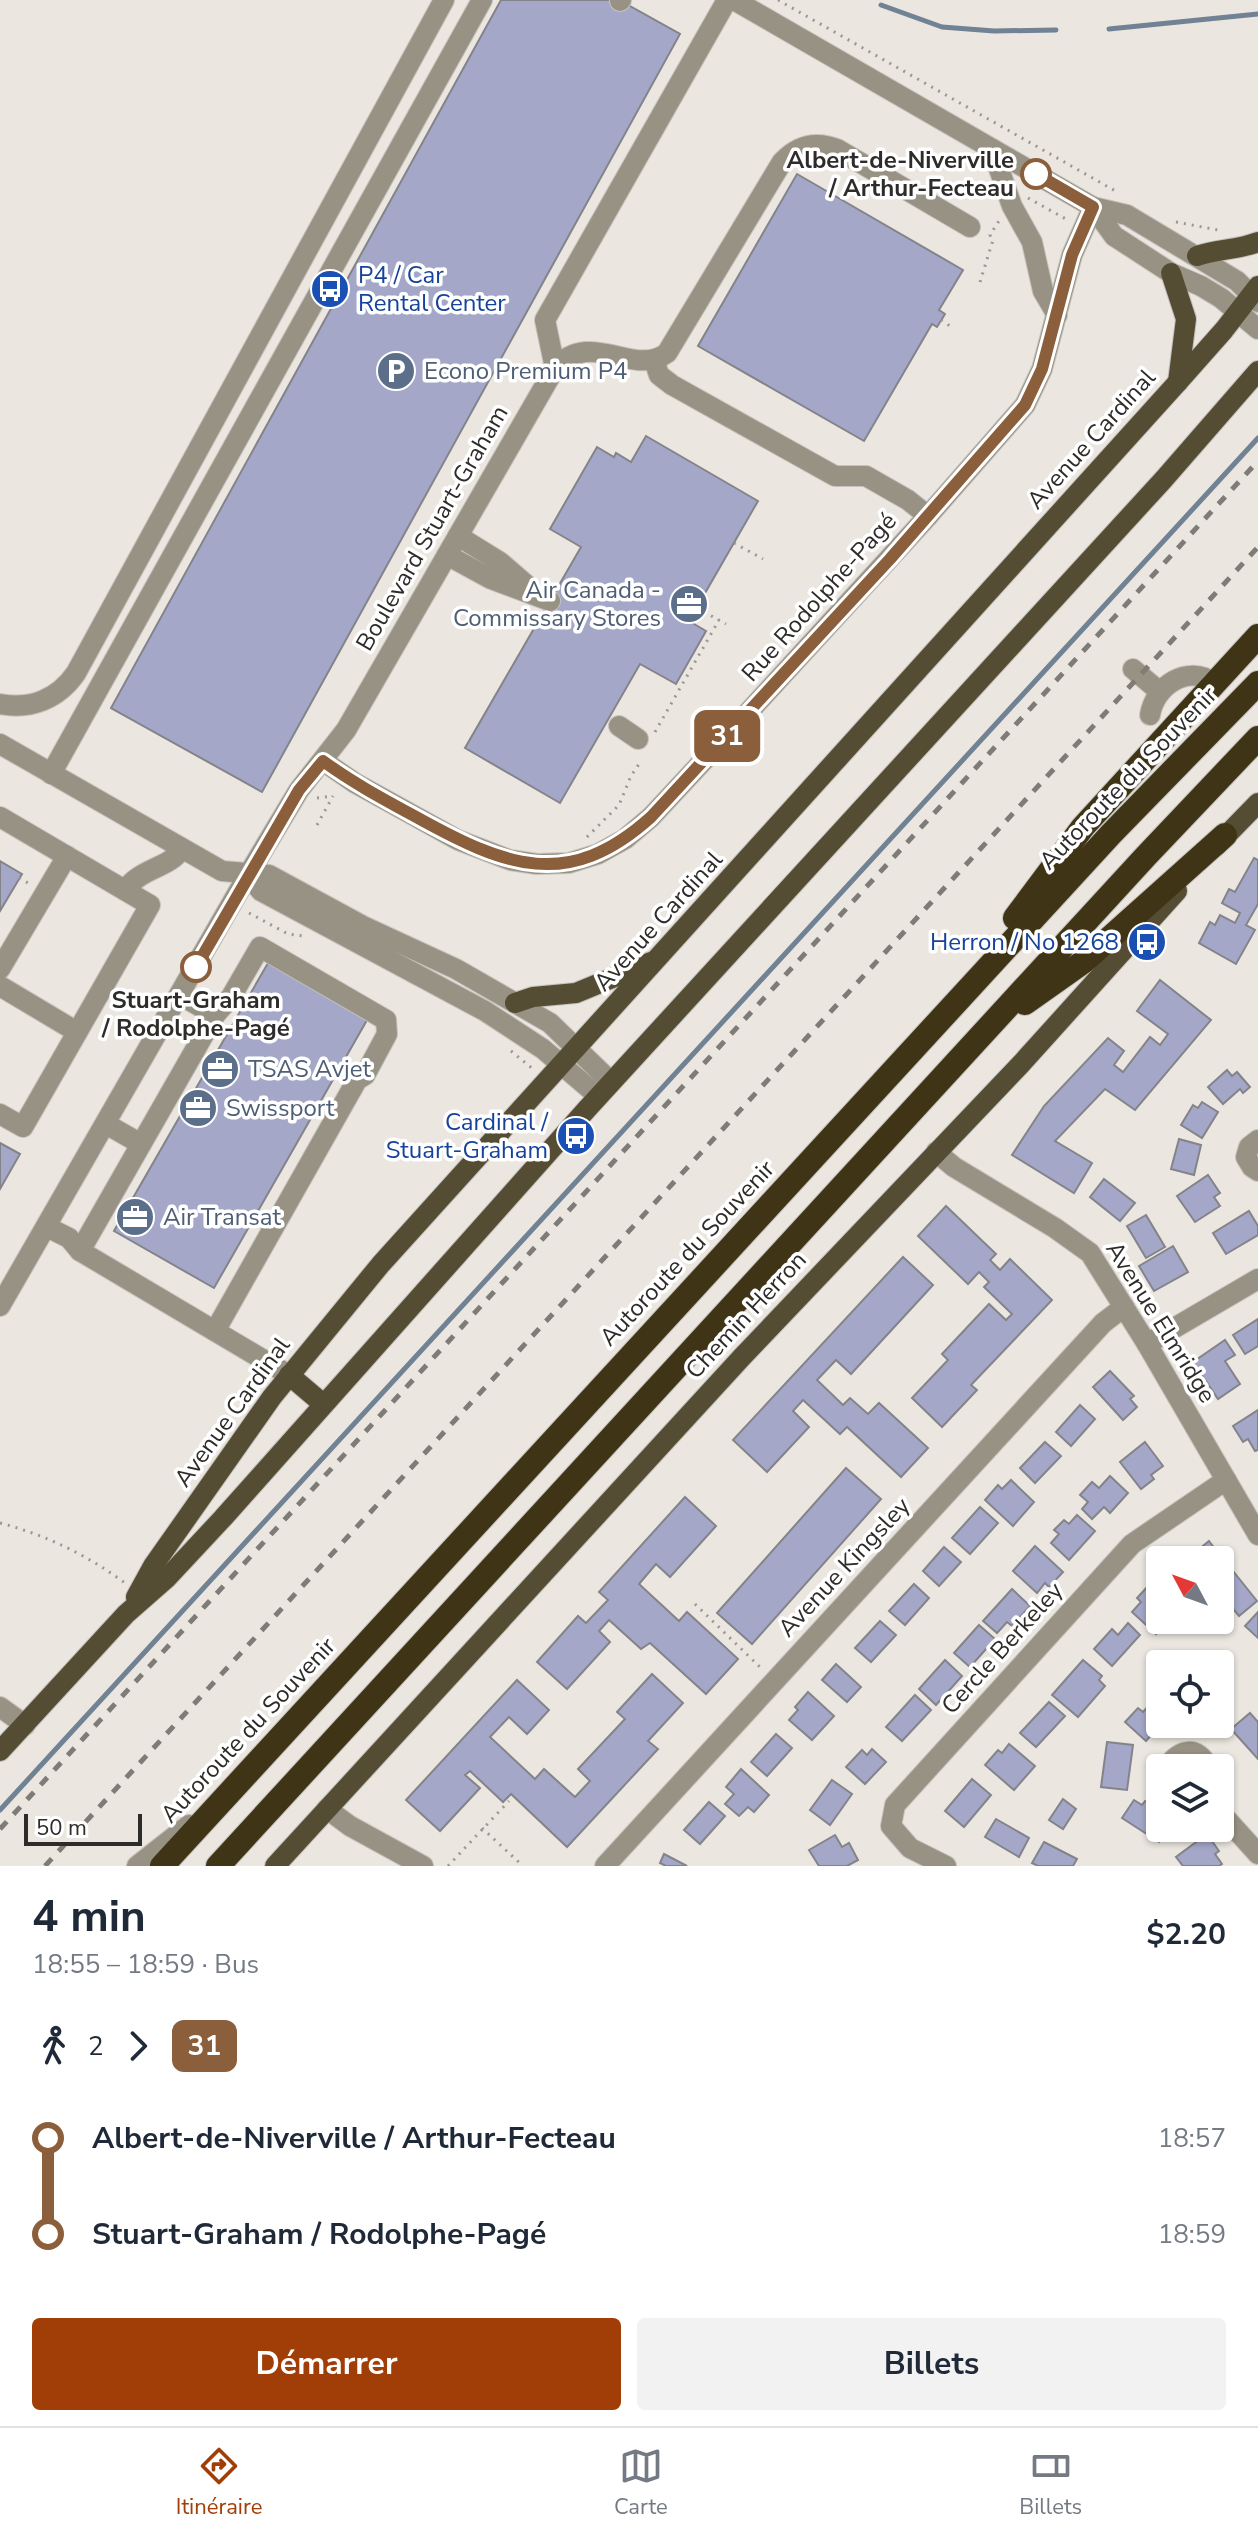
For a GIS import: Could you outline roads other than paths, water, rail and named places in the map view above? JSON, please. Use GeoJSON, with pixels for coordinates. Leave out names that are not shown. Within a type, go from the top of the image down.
{"type":"FeatureCollection","features":[{"type":"Feature","properties":{"kind":"highway"},"geometry":{"type":"LineString","coordinates":[[937,1023],[1083,827],[1257,637]]}},
{"type":"Feature","properties":{"kind":"highway","name":"Autoroute du Souvenir"},"geometry":{"type":"LineString","coordinates":[[162,1866],[1142,800],[1258,683]]}},
{"type":"Feature","properties":{"kind":"highway"},"geometry":{"type":"LineString","coordinates":[[218,1866],[1258,738]]}},
{"type":"Feature","properties":{"kind":"highway"},"geometry":{"type":"LineString","coordinates":[[985,1032],[1083,962],[1225,835]]}},
{"type":"Feature","properties":{"kind":"main road"},"geometry":{"type":"LineString","coordinates":[[1197,256],[1258,242]]}},
{"type":"Feature","properties":{"kind":"main road"},"geometry":{"type":"LineString","coordinates":[[1171,273],[1186,319],[1178,382]]}},
{"type":"Feature","properties":{"kind":"main road","name":"Avenue Cardinal"},"geometry":{"type":"LineString","coordinates":[[126,1614],[153,1566],[289,1375],[410,1232],[1256,294]]}},
{"type":"Feature","properties":{"kind":"main road","name":"Avenue Cardinal"},"geometry":{"type":"LineString","coordinates":[[0,1751],[126,1614],[167,1578],[223,1518],[604,1089],[1164,479],[1258,371]]}},
{"type":"Feature","properties":{"kind":"main road","name":"Chemin Herron"},"geometry":{"type":"LineString","coordinates":[[275,1866],[742,1357],[1021,1064],[1225,835],[1258,803]]}},
{"type":"Feature","properties":{"kind":"main road"},"geometry":{"type":"LineString","coordinates":[[515,1003],[533,997],[576,993],[658,959]]}},
{"type":"Feature","properties":{"kind":"main road"},"geometry":{"type":"LineString","coordinates":[[289,1375],[322,1403]]}},
{"type":"Feature","properties":{"kind":"street"},"geometry":{"type":"LineString","coordinates":[[0,704],[17,707],[49,699],[65,687],[76,673],[444,0]]}},
{"type":"Feature","properties":{"kind":"street"},"geometry":{"type":"LineString","coordinates":[[51,774],[482,0]]}},
{"type":"Feature","properties":{"kind":"street"},"geometry":{"type":"LineString","coordinates":[[727,0],[545,320],[555,368],[576,352],[603,352],[654,360],[667,353],[782,162],[802,147],[811,144],[829,146],[970,227]]}},
{"type":"Feature","properties":{"kind":"street"},"geometry":{"type":"LineString","coordinates":[[734,0],[1093,207],[1127,215],[1256,294]]}},
{"type":"Feature","properties":{"kind":"street"},"geometry":{"type":"LineString","coordinates":[[992,149],[1012,206],[1032,242],[1043,291],[1057,315]]}},
{"type":"Feature","properties":{"kind":"street"},"geometry":{"type":"LineString","coordinates":[[1093,207],[1114,236],[1171,273],[1201,286],[1258,329]]}},
{"type":"Feature","properties":{"kind":"street","name":"Rue Rodolphe-Pagé"},"geometry":{"type":"LineString","coordinates":[[323,761],[355,783],[479,850],[510,860],[537,864],[585,860],[618,844],[651,817],[928,516],[1025,405],[1042,369],[1072,255],[1093,207]]}},
{"type":"Feature","properties":{"kind":"street"},"geometry":{"type":"LineString","coordinates":[[654,360],[659,375],[672,385],[835,476],[866,476],[908,500],[928,516]]}},
{"type":"Feature","properties":{"kind":"street","name":"Boulevard Stuart-Graham"},"geometry":{"type":"LineString","coordinates":[[323,761],[346,730],[555,368]]}},
{"type":"Feature","properties":{"kind":"street"},"geometry":{"type":"LineString","coordinates":[[453,546],[544,598]]}},
{"type":"Feature","properties":{"kind":"street"},"geometry":{"type":"LineString","coordinates":[[1133,669],[1160,692]]}},
{"type":"Feature","properties":{"kind":"street"},"geometry":{"type":"LineString","coordinates":[[1150,715],[1160,692],[1183,677],[1201,676],[1214,683]]}},
{"type":"Feature","properties":{"kind":"street"},"geometry":{"type":"LineString","coordinates":[[619,726],[644,740]]}},
{"type":"Feature","properties":{"kind":"street"},"geometry":{"type":"LineString","coordinates":[[0,744],[222,871],[269,875],[363,926],[439,960],[558,1030],[568,1057]]}},
{"type":"Feature","properties":{"kind":"street"},"geometry":{"type":"LineString","coordinates":[[0,1306],[248,875],[299,790],[323,761]]}},
{"type":"Feature","properties":{"kind":"street"},"geometry":{"type":"LineString","coordinates":[[0,817],[150,905],[23,1127],[0,1114]]}},
{"type":"Feature","properties":{"kind":"street"},"geometry":{"type":"LineString","coordinates":[[125,890],[137,876],[172,860],[182,849]]}},
{"type":"Feature","properties":{"kind":"street"},"geometry":{"type":"LineString","coordinates":[[0,969],[67,856]]}},
{"type":"Feature","properties":{"kind":"street"},"geometry":{"type":"LineString","coordinates":[[248,875],[261,891],[568,1057],[604,1089]]}},
{"type":"Feature","properties":{"kind":"street"},"geometry":{"type":"LineString","coordinates":[[80,1251],[215,1015],[231,997],[260,947],[386,1020],[387,1034],[365,1075],[357,1080],[215,1331]]}},
{"type":"Feature","properties":{"kind":"street"},"geometry":{"type":"LineString","coordinates":[[0,986],[77,1032]]}},
{"type":"Feature","properties":{"kind":"street"},"geometry":{"type":"LineString","coordinates":[[180,995],[215,1015]]}},
{"type":"Feature","properties":{"kind":"street"},"geometry":{"type":"LineString","coordinates":[[106,1124],[141,1144]]}},
{"type":"Feature","properties":{"kind":"street"},"geometry":{"type":"LineString","coordinates":[[1258,1140],[1249,1147],[1246,1157],[1258,1171]]}},
{"type":"Feature","properties":{"kind":"street","name":"Avenue Elmridge"},"geometry":{"type":"LineString","coordinates":[[936,1152],[954,1167],[1081,1245],[1098,1263],[1226,1480],[1250,1502],[1258,1535]]}},
{"type":"Feature","properties":{"kind":"street"},"geometry":{"type":"LineString","coordinates":[[47,1227],[69,1238],[80,1251],[289,1375]]}},
{"type":"Feature","properties":{"kind":"street"},"geometry":{"type":"LineString","coordinates":[[1147,1344],[1258,1279]]}},
{"type":"Feature","properties":{"kind":"street","name":"Avenue Kingsley"},"geometry":{"type":"LineString","coordinates":[[605,1866],[1103,1323],[1124,1307]]}},
{"type":"Feature","properties":{"kind":"street","name":"Cercle Berkeley"},"geometry":{"type":"LineString","coordinates":[[946,1866],[910,1848],[891,1826],[895,1805],[1132,1544],[1226,1480]]}},
{"type":"Feature","properties":{"kind":"street"},"geometry":{"type":"LineString","coordinates":[[0,1707],[25,1725]]}},
{"type":"Feature","properties":{"kind":"street"},"geometry":{"type":"LineString","coordinates":[[137,1866],[226,1796]]}},
{"type":"Feature","properties":{"kind":"street"},"geometry":{"type":"LineString","coordinates":[[327,1809],[350,1826],[423,1866]]}},
{"type":"Feature","properties":{"kind":"street"},"geometry":{"type":"LineString","coordinates":[[1234,1827],[1258,1854]]}},
{"type":"Feature","properties":{"kind":"waterway"},"geometry":{"type":"LineString","coordinates":[[881,5],[942,27],[994,31],[1056,30]]}},
{"type":"Feature","properties":{"kind":"waterway"},"geometry":{"type":"LineString","coordinates":[[1109,29],[1258,14]]}},
{"type":"Feature","properties":{"kind":"waterway"},"geometry":{"type":"LineString","coordinates":[[0,1810],[1258,438]]}},
{"type":"Feature","properties":{"kind":"railway"},"geometry":{"type":"LineString","coordinates":[[0,1829],[1258,461]]}},
{"type":"Feature","properties":{"kind":"railway"},"geometry":{"type":"LineString","coordinates":[[45,1866],[1258,547]]}},
{"type":"Feature","properties":{"kind":"place","name":"Albert-de-Niverville / Arthur-Fecteau"},"geometry":{"type":"Point","coordinates":[1036,174]}},
{"type":"Feature","properties":{"kind":"place","name":"P4 / Car Rental Center"},"geometry":{"type":"Point","coordinates":[330,289]}},
{"type":"Feature","properties":{"kind":"place","name":"Econo Premium P4"},"geometry":{"type":"Point","coordinates":[396,371]}},
{"type":"Feature","properties":{"kind":"place","name":"Air Canada - Commissary Stores"},"geometry":{"type":"Point","coordinates":[689,604]}},
{"type":"Feature","properties":{"kind":"place","name":"Herron / No 1268"},"geometry":{"type":"Point","coordinates":[1147,942]}},
{"type":"Feature","properties":{"kind":"place","name":"Stuart-Graham / Rodolphe-Pagé"},"geometry":{"type":"Point","coordinates":[196,967]}},
{"type":"Feature","properties":{"kind":"place","name":"TSAS Avjet"},"geometry":{"type":"Point","coordinates":[220,1069]}},
{"type":"Feature","properties":{"kind":"place","name":"Swissport"},"geometry":{"type":"Point","coordinates":[198,1108]}},
{"type":"Feature","properties":{"kind":"place","name":"Cardinal / Stuart-Graham"},"geometry":{"type":"Point","coordinates":[576,1136]}},
{"type":"Feature","properties":{"kind":"place","name":"Air Transat"},"geometry":{"type":"Point","coordinates":[135,1217]}}]}
